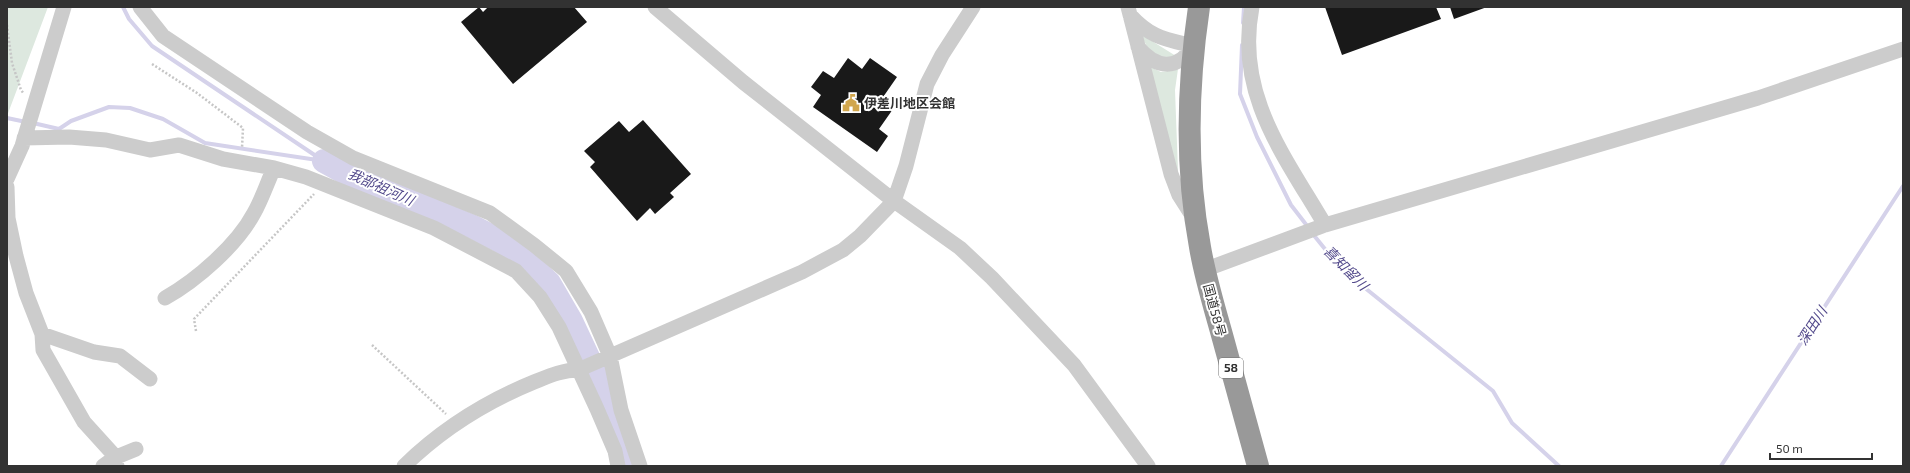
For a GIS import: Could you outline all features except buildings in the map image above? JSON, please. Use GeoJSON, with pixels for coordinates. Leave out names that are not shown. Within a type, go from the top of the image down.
{"type":"FeatureCollection","features":[{"type":"Feature","properties":{"kind":"highway","name":"58"},"geometry":{"type":"LineString","coordinates":[[1199,7],[1190,75],[1188,122],[1190,169],[1196,222],[1204,270]]}},
{"type":"Feature","properties":{"kind":"highway","name":"国道58号"},"geometry":{"type":"LineString","coordinates":[[1204,270],[1258,466]]}},
{"type":"Feature","properties":{"kind":"street"},"geometry":{"type":"LineString","coordinates":[[7,179],[25,135],[64,7]]}},
{"type":"Feature","properties":{"kind":"street"},"geometry":{"type":"LineString","coordinates":[[140,7],[163,36],[308,132],[353,158],[490,213],[534,245],[566,271],[591,312],[607,357],[621,410],[640,466]]}},
{"type":"Feature","properties":{"kind":"street"},"geometry":{"type":"LineString","coordinates":[[655,7],[743,82],[894,201],[960,248],[992,278],[1074,365],[1148,466]]}},
{"type":"Feature","properties":{"kind":"street"},"geometry":{"type":"LineString","coordinates":[[404,466],[426,445],[455,423],[506,394],[564,370],[579,369],[802,272],[842,250],[860,236],[894,201],[906,166],[927,84],[942,55],[966,16],[974,7]]}},
{"type":"Feature","properties":{"kind":"street"},"geometry":{"type":"LineString","coordinates":[[1252,7],[1250,17],[1249,63],[1260,109],[1274,140],[1322,226]]}},
{"type":"Feature","properties":{"kind":"street"},"geometry":{"type":"LineString","coordinates":[[1129,11],[1136,22],[1157,37],[1193,46],[1180,61],[1168,64],[1153,61],[1146,57],[1138,47]]}},
{"type":"Feature","properties":{"kind":"street"},"geometry":{"type":"LineString","coordinates":[[1129,11],[1171,174],[1179,195],[1196,222]]}},
{"type":"Feature","properties":{"kind":"street"},"geometry":{"type":"LineString","coordinates":[[1204,270],[1322,226],[1758,98],[1903,49]]}},
{"type":"Feature","properties":{"kind":"street"},"geometry":{"type":"LineString","coordinates":[[25,135],[69,136],[106,140],[150,150],[179,145],[222,160],[274,168],[324,184],[434,228],[516,271],[540,298],[559,327],[615,451],[618,466]]}},
{"type":"Feature","properties":{"kind":"street"},"geometry":{"type":"LineString","coordinates":[[165,298],[178,290],[225,252],[254,214],[274,168]]}},
{"type":"Feature","properties":{"kind":"street"},"geometry":{"type":"LineString","coordinates":[[7,187],[8,218],[16,256],[26,293],[42,334],[43,350],[84,422],[113,454],[111,463]]}},
{"type":"Feature","properties":{"kind":"street"},"geometry":{"type":"LineString","coordinates":[[42,334],[94,352],[120,356],[150,379]]}},
{"type":"Feature","properties":{"kind":"street"},"geometry":{"type":"LineString","coordinates":[[111,463],[136,449]]}},
{"type":"Feature","properties":{"kind":"path"},"geometry":{"type":"LineString","coordinates":[[7,25],[12,63],[21,90],[32,109]]}},
{"type":"Feature","properties":{"kind":"path"},"geometry":{"type":"LineString","coordinates":[[152,64],[197,93],[243,128],[242,140]]}},
{"type":"Feature","properties":{"kind":"path"},"geometry":{"type":"LineString","coordinates":[[196,331],[194,319],[324,184]]}},
{"type":"Feature","properties":{"kind":"path"},"geometry":{"type":"LineString","coordinates":[[372,345],[455,423]]}},
{"type":"Feature","properties":{"kind":"shaded area"},"geometry":{"type":"Polygon","coordinates":[[[7,7],[48,7],[7,116],[7,7]]]}},
{"type":"Feature","properties":{"kind":"shaded area"},"geometry":{"type":"Polygon","coordinates":[[[1139,33],[1176,56],[1169,57],[1157,55],[1149,49],[1139,33]]]}},
{"type":"Feature","properties":{"kind":"shaded area"},"geometry":{"type":"Polygon","coordinates":[[[1146,65],[1161,72],[1178,69],[1175,90],[1178,171],[1176,171],[1146,65]]]}},
{"type":"Feature","properties":{"kind":"waterway"},"geometry":{"type":"LineString","coordinates":[[123,7],[129,19],[152,46],[322,160]]}},
{"type":"Feature","properties":{"kind":"waterway","name":"喜知留川"},"geometry":{"type":"LineString","coordinates":[[1243,23],[1244,7]]}},
{"type":"Feature","properties":{"kind":"waterway","name":"喜知留川"},"geometry":{"type":"LineString","coordinates":[[1242,45],[1240,94],[1257,137],[1291,205],[1308,227]]}},
{"type":"Feature","properties":{"kind":"waterway","name":"我部祖河川"},"geometry":{"type":"LineString","coordinates":[[33,123],[59,129],[71,121],[109,107],[130,108],[163,119],[205,143],[324,161]]}},
{"type":"Feature","properties":{"kind":"waterway","name":"我部祖河川"},"geometry":{"type":"LineString","coordinates":[[7,118],[26,122]]}},
{"type":"Feature","properties":{"kind":"waterway","name":"我部祖河川"},"geometry":{"type":"LineString","coordinates":[[324,161],[344,172],[471,226],[500,241],[528,263],[549,283],[571,321],[594,370],[628,466]]}},
{"type":"Feature","properties":{"kind":"waterway","name":"深田川"},"geometry":{"type":"LineString","coordinates":[[1721,466],[1903,186]]}},
{"type":"Feature","properties":{"kind":"waterway","name":"喜知留川"},"geometry":{"type":"LineString","coordinates":[[1312,233],[1329,254],[1365,288],[1493,391],[1512,423],[1559,466]]}},
{"type":"Feature","properties":{"kind":"place","name":"伊差川地区会館"},"geometry":{"type":"Point","coordinates":[851,103]}}]}
